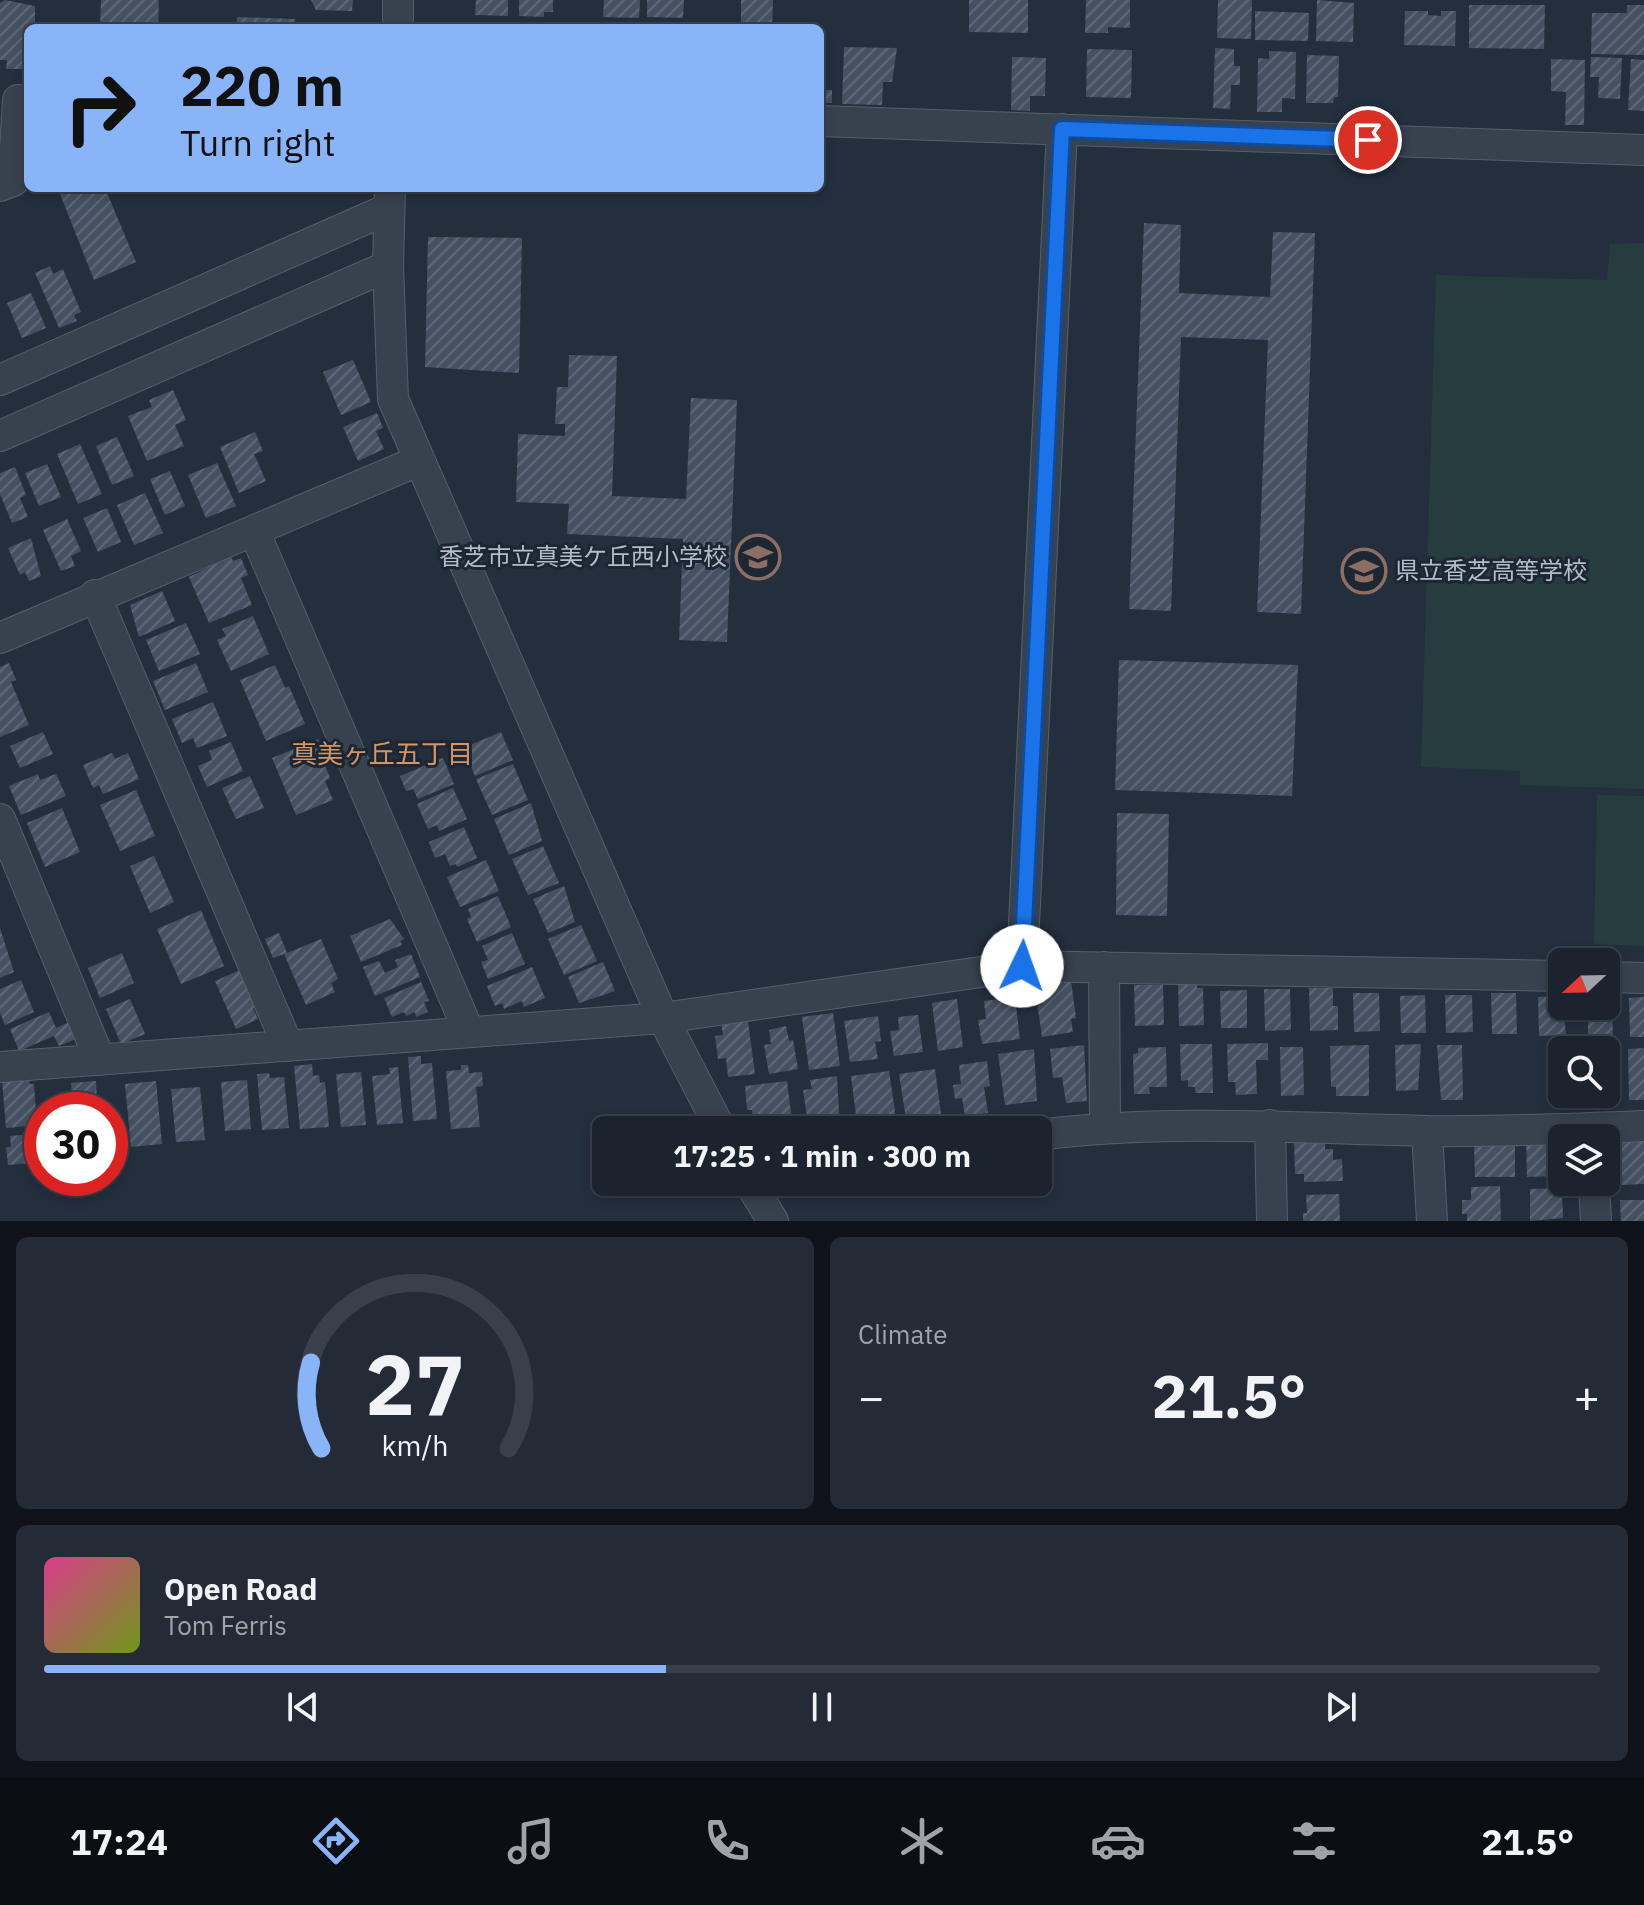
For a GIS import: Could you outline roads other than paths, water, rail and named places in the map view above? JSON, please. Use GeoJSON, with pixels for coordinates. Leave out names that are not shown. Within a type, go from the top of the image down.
{"type":"FeatureCollection","features":[{"type":"Feature","properties":{"kind":"street"},"geometry":{"type":"LineString","coordinates":[[398,0],[398,24]]}},
{"type":"Feature","properties":{"kind":"street"},"geometry":{"type":"LineString","coordinates":[[0,186],[13,181],[15,100]]}},
{"type":"Feature","properties":{"kind":"street"},"geometry":{"type":"LineString","coordinates":[[824,121],[1644,150]]}},
{"type":"Feature","properties":{"kind":"street"},"geometry":{"type":"LineString","coordinates":[[1022,966],[1062,129]]}},
{"type":"Feature","properties":{"kind":"street"},"geometry":{"type":"LineString","coordinates":[[0,380],[389,198],[393,399],[663,1018],[714,1116]]}},
{"type":"Feature","properties":{"kind":"street"},"geometry":{"type":"LineString","coordinates":[[0,436],[388,266]]}},
{"type":"Feature","properties":{"kind":"street"},"geometry":{"type":"LineString","coordinates":[[0,638],[95,595],[255,533],[418,461]]}},
{"type":"Feature","properties":{"kind":"street"},"geometry":{"type":"LineString","coordinates":[[255,533],[469,1032]]}},
{"type":"Feature","properties":{"kind":"street"},"geometry":{"type":"LineString","coordinates":[[95,595],[288,1046]]}},
{"type":"Feature","properties":{"kind":"street"},"geometry":{"type":"LineString","coordinates":[[0,819],[100,1060]]}},
{"type":"Feature","properties":{"kind":"street"},"geometry":{"type":"LineString","coordinates":[[0,1067],[663,1018],[1022,966],[1548,976]]}},
{"type":"Feature","properties":{"kind":"street"},"geometry":{"type":"LineString","coordinates":[[1104,967],[1105,1126]]}},
{"type":"Feature","properties":{"kind":"street"},"geometry":{"type":"LineString","coordinates":[[1620,977],[1644,978]]}},
{"type":"Feature","properties":{"kind":"street"},"geometry":{"type":"LineString","coordinates":[[1270,1125],[1272,1221]]}},
{"type":"Feature","properties":{"kind":"street"},"geometry":{"type":"LineString","coordinates":[[1052,1133],[1105,1126],[1270,1125],[1548,1132]]}},
{"type":"Feature","properties":{"kind":"street"},"geometry":{"type":"LineString","coordinates":[[1620,1129],[1644,1126]]}},
{"type":"Feature","properties":{"kind":"street"},"geometry":{"type":"LineString","coordinates":[[1427,1131],[1432,1221]]}},
{"type":"Feature","properties":{"kind":"street"},"geometry":{"type":"LineString","coordinates":[[758,1196],[773,1221]]}},
{"type":"Feature","properties":{"kind":"street"},"geometry":{"type":"LineString","coordinates":[[1595,1196],[1596,1221]]}},
{"type":"Feature","properties":{"kind":"place","name":"香芝市立真美ケ丘西小学校"},"geometry":{"type":"Point","coordinates":[758,557]}},
{"type":"Feature","properties":{"kind":"place","name":"県立香芝高等学校"},"geometry":{"type":"Point","coordinates":[1364,571]}},
{"type":"Feature","properties":{"kind":"district","name":"真美ヶ丘五丁目"},"geometry":{"type":"Point","coordinates":[382,754]}}]}
